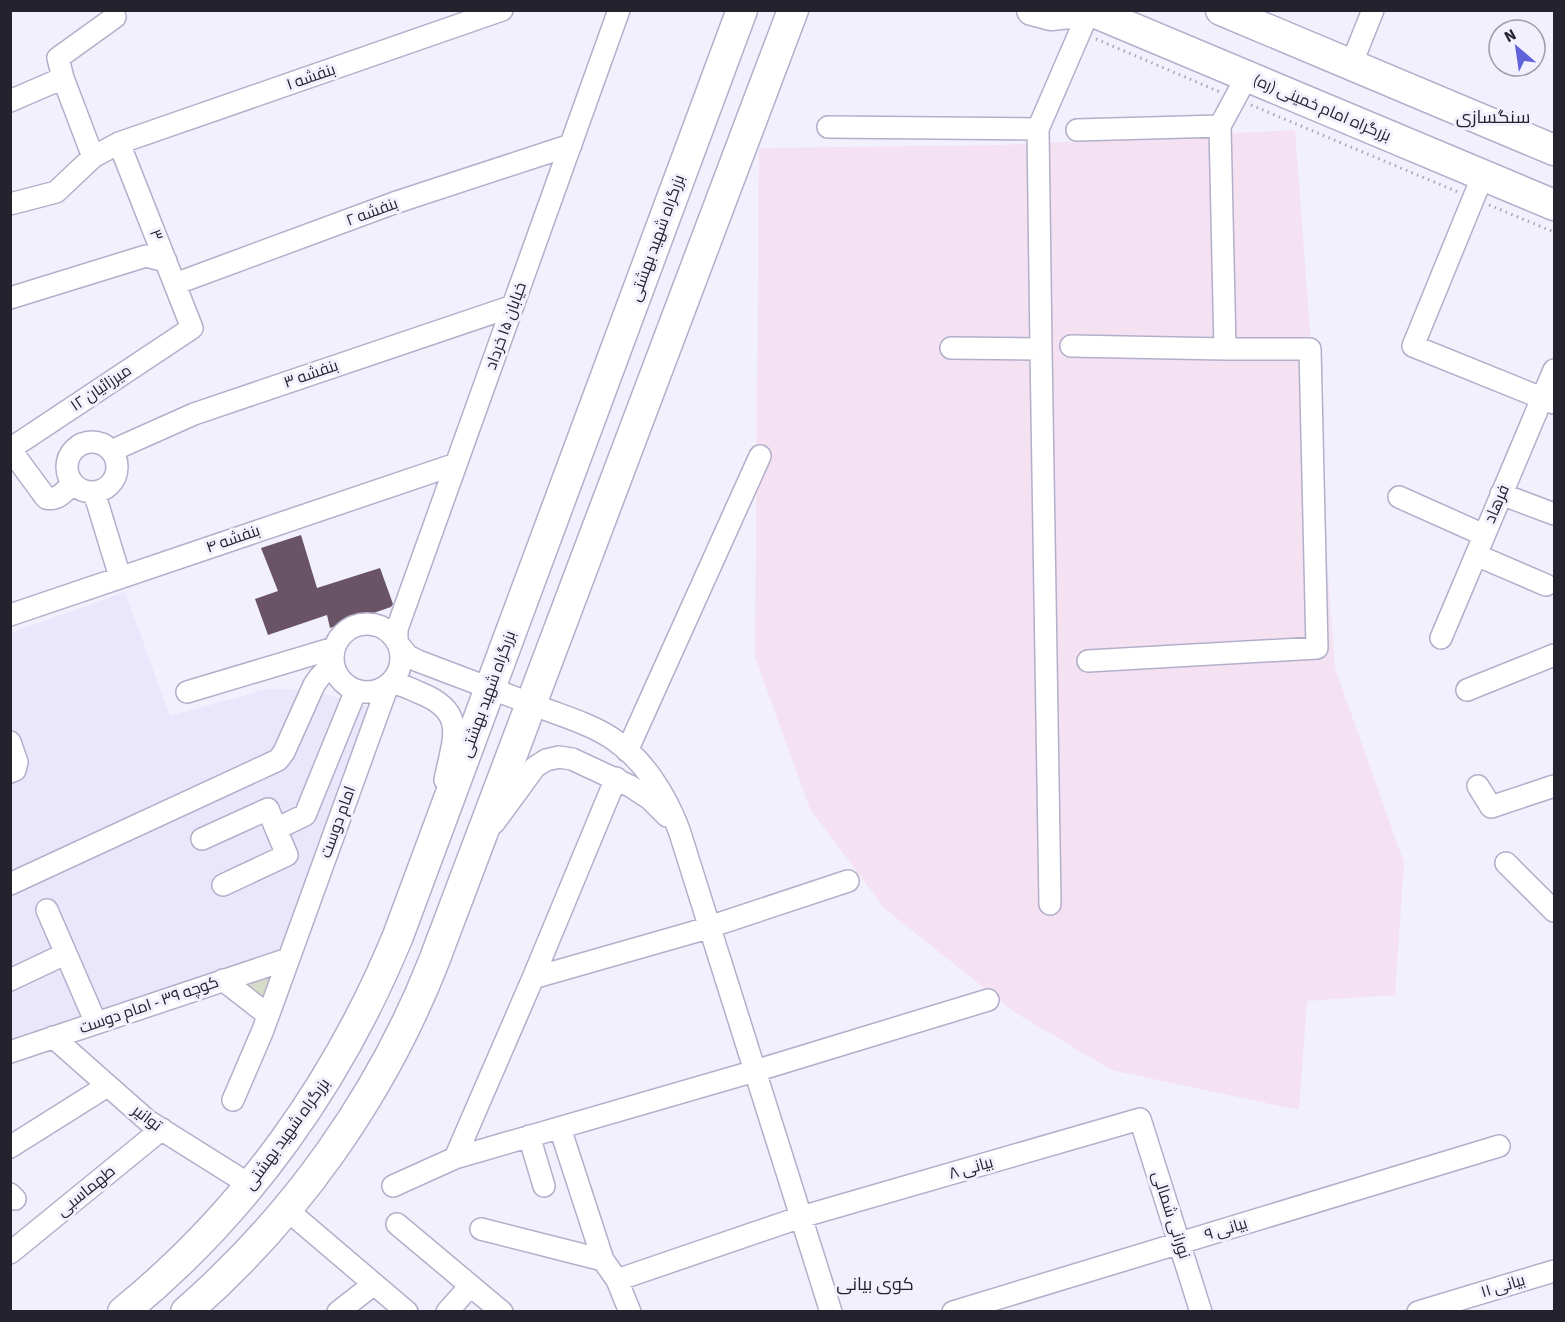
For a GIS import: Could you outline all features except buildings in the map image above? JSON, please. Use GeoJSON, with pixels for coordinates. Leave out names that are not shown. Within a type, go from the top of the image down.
{"type":"FeatureCollection","features":[{"type":"Feature","properties":{"kind":"highway","name":"بزرگراه شهید بهشتی"},"geometry":{"type":"LineString","coordinates":[[123,1311],[180,1261],[215,1226],[250,1185],[288,1137],[324,1083],[356,1027],[388,959],[437,831],[742,10]]}},
{"type":"Feature","properties":{"kind":"highway"},"geometry":{"type":"LineString","coordinates":[[196,1307],[286,1209],[328,1156],[367,1096],[405,1027],[429,975],[793,10]]}},
{"type":"Feature","properties":{"kind":"highway"},"geometry":{"type":"LineString","coordinates":[[1032,10],[1050,15],[1086,18]]}},
{"type":"Feature","properties":{"kind":"highway"},"geometry":{"type":"LineString","coordinates":[[1221,10],[1554,150]]}},
{"type":"Feature","properties":{"kind":"highway","name":"بزرگراه امام خمینی (ره)"},"geometry":{"type":"LineString","coordinates":[[1086,18],[1241,87],[1479,187],[1554,205]]}},
{"type":"Feature","properties":{"kind":"highway"},"geometry":{"type":"LineString","coordinates":[[388,959],[429,975]]}},
{"type":"Feature","properties":{"kind":"street","name":"بنفشه ۱"},"geometry":{"type":"LineString","coordinates":[[10,204],[56,192],[93,157],[119,143],[502,10]]}},
{"type":"Feature","properties":{"kind":"street","name":"خیابان ۱۵ خرداد"},"geometry":{"type":"LineString","coordinates":[[398,643],[397,629],[619,10]]}},
{"type":"Feature","properties":{"kind":"street"},"geometry":{"type":"LineString","coordinates":[[1351,65],[1373,10]]}},
{"type":"Feature","properties":{"kind":"street"},"geometry":{"type":"LineString","coordinates":[[93,157],[63,78],[58,58],[115,17]]}},
{"type":"Feature","properties":{"kind":"street"},"geometry":{"type":"LineString","coordinates":[[1050,904],[1038,129],[1086,18]]}},
{"type":"Feature","properties":{"kind":"street"},"geometry":{"type":"LineString","coordinates":[[12,98],[63,78]]}},
{"type":"Feature","properties":{"kind":"street"},"geometry":{"type":"LineString","coordinates":[[1225,349],[1220,126],[1241,87]]}},
{"type":"Feature","properties":{"kind":"street"},"geometry":{"type":"LineString","coordinates":[[1077,130],[1220,126]]}},
{"type":"Feature","properties":{"kind":"street"},"geometry":{"type":"LineString","coordinates":[[828,127],[1038,129]]}},
{"type":"Feature","properties":{"kind":"street","name":"۳"},"geometry":{"type":"LineString","coordinates":[[119,143],[192,328]]}},
{"type":"Feature","properties":{"kind":"street","name":"بنفشه ۲"},"geometry":{"type":"LineString","coordinates":[[175,284],[394,203],[571,145]]}},
{"type":"Feature","properties":{"kind":"street"},"geometry":{"type":"LineString","coordinates":[[1479,187],[1413,346],[1548,400]]}},
{"type":"Feature","properties":{"kind":"street"},"geometry":{"type":"LineString","coordinates":[[10,298],[146,256],[166,261]]}},
{"type":"Feature","properties":{"kind":"street","name":"بنفشه ۳"},"geometry":{"type":"LineString","coordinates":[[111,451],[194,414],[513,306]]}},
{"type":"Feature","properties":{"kind":"street","name":"میرزائیان ۱۲"},"geometry":{"type":"LineString","coordinates":[[11,449],[192,328]]}},
{"type":"Feature","properties":{"kind":"street"},"geometry":{"type":"LineString","coordinates":[[1071,346],[1310,349],[1317,648],[1088,661]]}},
{"type":"Feature","properties":{"kind":"street"},"geometry":{"type":"LineString","coordinates":[[951,348],[1041,349]]}},
{"type":"Feature","properties":{"kind":"street","name":"فرهاد"},"geometry":{"type":"LineString","coordinates":[[1441,639],[1501,494],[1548,400],[1554,370]]}},
{"type":"Feature","properties":{"kind":"street"},"geometry":{"type":"LineString","coordinates":[[94,442],[111,451],[117,465],[115,477],[105,489],[94,492],[82,490],[72,484],[66,465],[75,447],[82,443],[94,442]]}},
{"type":"Feature","properties":{"kind":"street"},"geometry":{"type":"LineString","coordinates":[[11,449],[46,498],[54,499],[60,496],[72,484]]}},
{"type":"Feature","properties":{"kind":"street"},"geometry":{"type":"LineString","coordinates":[[627,751],[760,456]]}},
{"type":"Feature","properties":{"kind":"street","name":"بنفشه ۴"},"geometry":{"type":"LineString","coordinates":[[10,615],[456,464]]}},
{"type":"Feature","properties":{"kind":"street"},"geometry":{"type":"LineString","coordinates":[[94,492],[120,577]]}},
{"type":"Feature","properties":{"kind":"street"},"geometry":{"type":"LineString","coordinates":[[1501,494],[1554,514]]}},
{"type":"Feature","properties":{"kind":"street"},"geometry":{"type":"LineString","coordinates":[[1399,497],[1484,535]]}},
{"type":"Feature","properties":{"kind":"street"},"geometry":{"type":"LineString","coordinates":[[1476,555],[1546,585]]}},
{"type":"Feature","properties":{"kind":"street"},"geometry":{"type":"LineString","coordinates":[[10,884],[278,760],[284,752],[314,685],[334,657],[342,634],[386,613],[401,603],[410,592]]}},
{"type":"Feature","properties":{"kind":"street"},"geometry":{"type":"LineString","coordinates":[[357,625],[369,624],[389,631],[411,658],[600,732],[627,751],[659,788],[671,809],[679,830],[831,1311]]}},
{"type":"Feature","properties":{"kind":"street"},"geometry":{"type":"LineString","coordinates":[[388,685],[400,668],[402,654],[398,643]]}},
{"type":"Feature","properties":{"kind":"street"},"geometry":{"type":"LineString","coordinates":[[1467,690],[1554,655]]}},
{"type":"Feature","properties":{"kind":"street"},"geometry":{"type":"LineString","coordinates":[[334,657],[342,681],[356,690],[370,692],[396,684],[437,700],[447,709],[451,717],[453,735],[437,831]]}},
{"type":"Feature","properties":{"kind":"street"},"geometry":{"type":"LineString","coordinates":[[187,692],[334,657]]}},
{"type":"Feature","properties":{"kind":"street","name":"امام دوست"},"geometry":{"type":"LineString","coordinates":[[288,959],[388,685]]}},
{"type":"Feature","properties":{"kind":"street"},"geometry":{"type":"LineString","coordinates":[[276,829],[305,815],[356,690]]}},
{"type":"Feature","properties":{"kind":"street"},"geometry":{"type":"LineString","coordinates":[[10,742],[17,762],[15,770],[10,772]]}},
{"type":"Feature","properties":{"kind":"street"},"geometry":{"type":"LineString","coordinates":[[478,846],[532,771],[546,760],[559,757],[572,759],[615,778],[650,799],[679,830]]}},
{"type":"Feature","properties":{"kind":"street"},"geometry":{"type":"LineString","coordinates":[[455,1158],[533,978],[615,778]]}},
{"type":"Feature","properties":{"kind":"street"},"geometry":{"type":"LineString","coordinates":[[1478,786],[1491,807],[1554,786]]}},
{"type":"Feature","properties":{"kind":"street"},"geometry":{"type":"LineString","coordinates":[[202,839],[268,809],[287,855],[223,885]]}},
{"type":"Feature","properties":{"kind":"street"},"geometry":{"type":"LineString","coordinates":[[1506,863],[1554,911]]}},
{"type":"Feature","properties":{"kind":"street"},"geometry":{"type":"LineString","coordinates":[[533,978],[710,927],[848,881]]}},
{"type":"Feature","properties":{"kind":"street"},"geometry":{"type":"LineString","coordinates":[[46,910],[96,1023]]}},
{"type":"Feature","properties":{"kind":"street"},"geometry":{"type":"LineString","coordinates":[[10,980],[65,954]]}},
{"type":"Feature","properties":{"kind":"street"},"geometry":{"type":"LineString","coordinates":[[233,1100],[288,959]]}},
{"type":"Feature","properties":{"kind":"street","name":"کوچه ۳۹ - امام دوست"},"geometry":{"type":"LineString","coordinates":[[10,1052],[288,959]]}},
{"type":"Feature","properties":{"kind":"street"},"geometry":{"type":"LineString","coordinates":[[224,980],[268,1015]]}},
{"type":"Feature","properties":{"kind":"street"},"geometry":{"type":"LineString","coordinates":[[393,1186],[455,1158],[755,1071],[988,1000]]}},
{"type":"Feature","properties":{"kind":"street","name":"توانیر"},"geometry":{"type":"LineString","coordinates":[[53,1037],[148,1120],[250,1185]]}},
{"type":"Feature","properties":{"kind":"street"},"geometry":{"type":"LineString","coordinates":[[10,1147],[107,1086]]}},
{"type":"Feature","properties":{"kind":"street","name":"بیانی ۸"},"geometry":{"type":"LineString","coordinates":[[617,1280],[801,1217],[1140,1119]]}},
{"type":"Feature","properties":{"kind":"street","name":"نورانی شمالی"},"geometry":{"type":"LineString","coordinates":[[1140,1119],[1201,1311]]}},
{"type":"Feature","properties":{"kind":"street"},"geometry":{"type":"LineString","coordinates":[[560,1128],[603,1260],[617,1280],[630,1311]]}},
{"type":"Feature","properties":{"kind":"street","name":"طهماسبی"},"geometry":{"type":"LineString","coordinates":[[10,1253],[162,1130]]}},
{"type":"Feature","properties":{"kind":"street"},"geometry":{"type":"LineString","coordinates":[[529,1136],[544,1186]]}},
{"type":"Feature","properties":{"kind":"street","name":"بیانی ۹"},"geometry":{"type":"LineString","coordinates":[[953,1311],[1499,1146]]}},
{"type":"Feature","properties":{"kind":"street"},"geometry":{"type":"LineString","coordinates":[[286,1209],[407,1311]]}},
{"type":"Feature","properties":{"kind":"street"},"geometry":{"type":"LineString","coordinates":[[397,1224],[502,1311]]}},
{"type":"Feature","properties":{"kind":"street"},"geometry":{"type":"LineString","coordinates":[[481,1230],[603,1260]]}},
{"type":"Feature","properties":{"kind":"street","name":"بیانی ۱۱"},"geometry":{"type":"LineString","coordinates":[[1418,1311],[1552,1276]]}},
{"type":"Feature","properties":{"kind":"street"},"geometry":{"type":"LineString","coordinates":[[338,1311],[374,1284]]}},
{"type":"Feature","properties":{"kind":"street"},"geometry":{"type":"LineString","coordinates":[[447,1311],[470,1286]]}},
{"type":"Feature","properties":{"kind":"path"},"geometry":{"type":"LineString","coordinates":[[1086,18],[1241,87],[1479,187],[1554,232]]}},
{"type":"Feature","properties":{"kind":"shaded area"},"geometry":{"type":"Polygon","coordinates":[[[1295,130],[1335,668],[1404,863],[1395,995],[1307,1001],[1299,1110],[1111,1070],[1016,1013],[885,909],[810,809],[755,657],[759,148],[1002,145],[1295,130]]]}},
{"type":"Feature","properties":{"kind":"shaded area"},"geometry":{"type":"Polygon","coordinates":[[[125,592],[170,716],[268,689],[311,690],[375,708],[280,953],[11,1041],[11,633],[125,592]]]}},
{"type":"Feature","properties":{"kind":"green space"},"geometry":{"type":"Polygon","coordinates":[[[281,967],[266,1007],[237,984],[281,967]]]}},
{"type":"Feature","properties":{"kind":"district","name":"سنگسازی"},"geometry":{"type":"Point","coordinates":[1493,117]}},
{"type":"Feature","properties":{"kind":"district","name":"کوی بیانی"},"geometry":{"type":"Point","coordinates":[875,1284]}}]}
